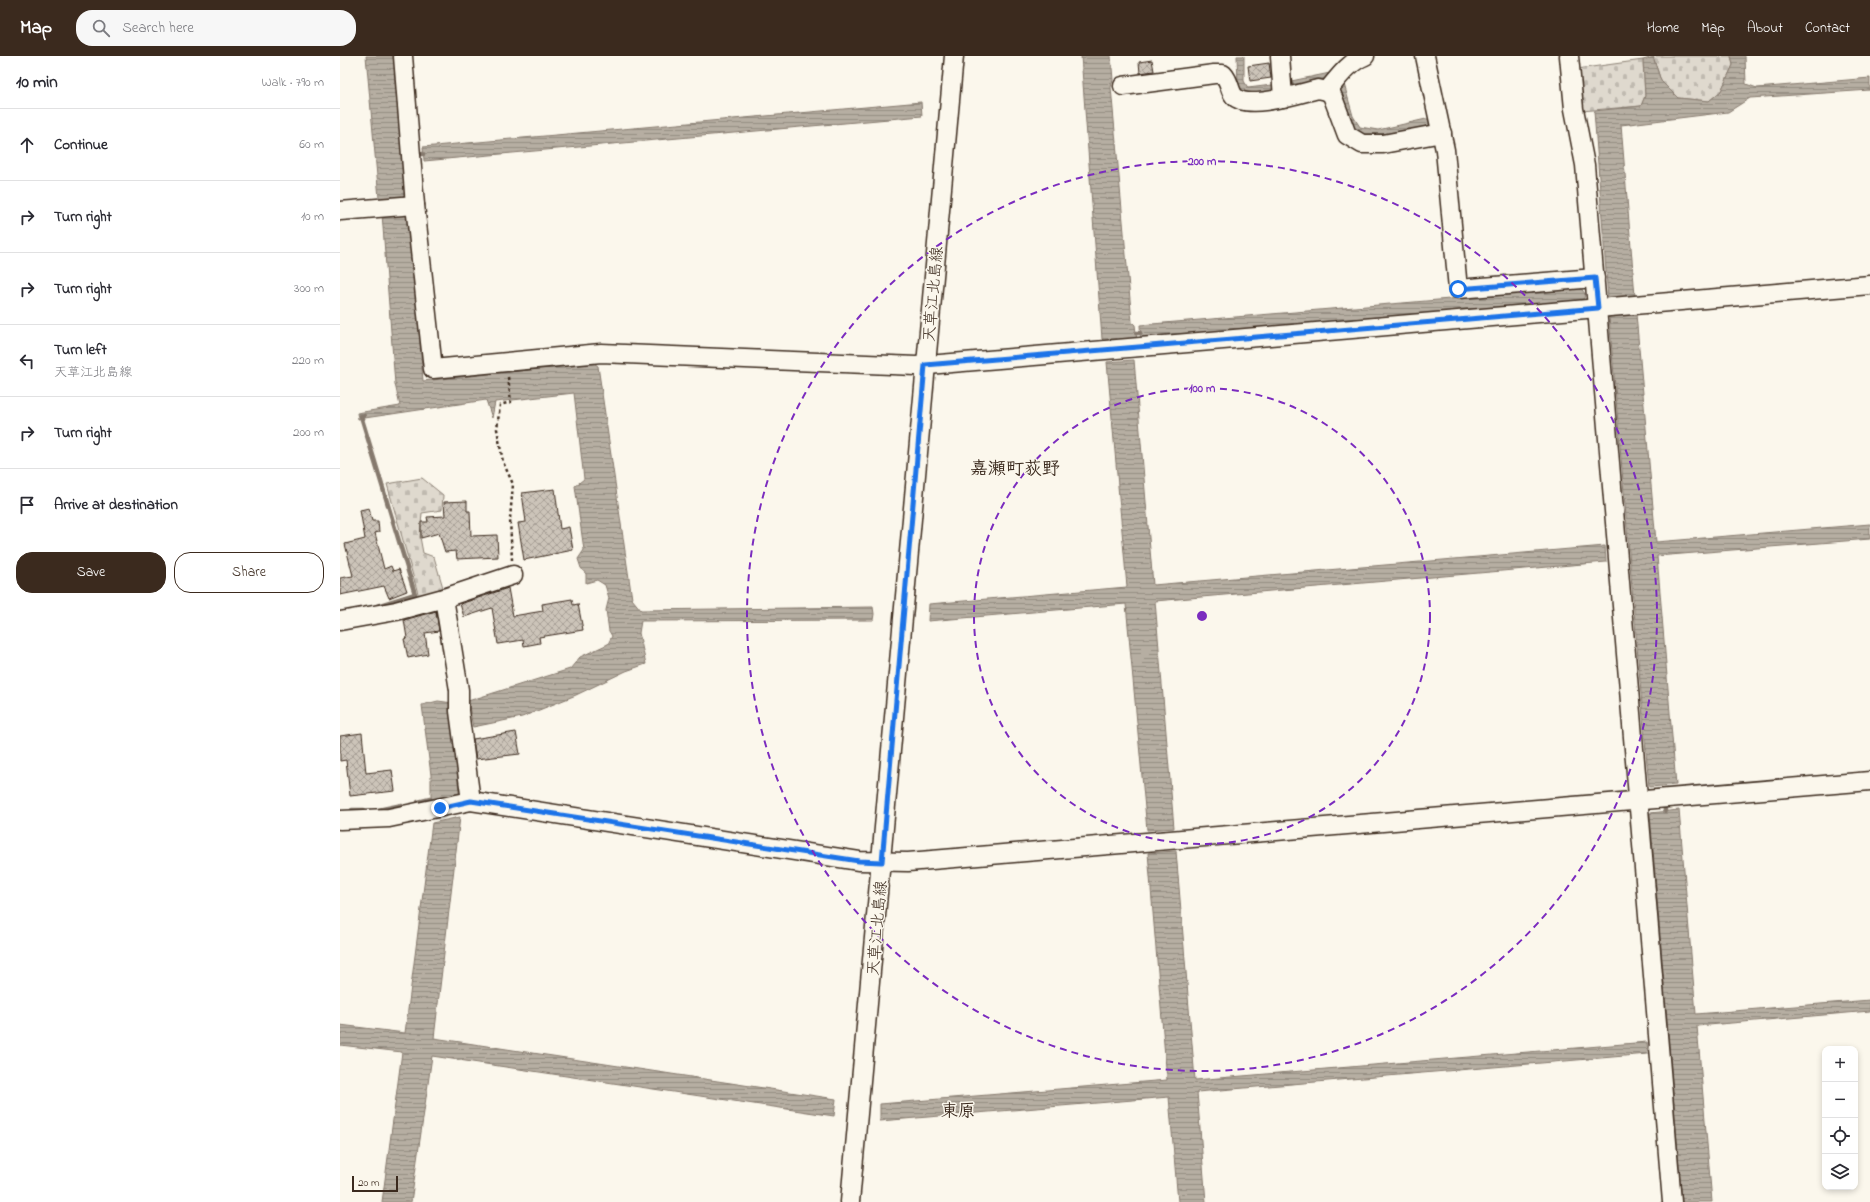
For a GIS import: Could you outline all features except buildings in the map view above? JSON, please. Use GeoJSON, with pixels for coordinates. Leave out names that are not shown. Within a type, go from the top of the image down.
{"type":"FeatureCollection","features":[{"type":"Feature","properties":{"kind":"street"},"geometry":{"type":"LineString","coordinates":[[402,56],[411,155],[402,206],[433,370],[601,353],[904,367],[1870,285]]}},
{"type":"Feature","properties":{"kind":"street","name":"天草江北島線"},"geometry":{"type":"LineString","coordinates":[[850,1202],[954,56]]}},
{"type":"Feature","properties":{"kind":"street"},"geometry":{"type":"LineString","coordinates":[[1280,56],[1283,98]]}},
{"type":"Feature","properties":{"kind":"street"},"geometry":{"type":"LineString","coordinates":[[1123,86],[1223,74],[1228,80],[1234,95],[1240,100],[1256,102],[1283,98],[1318,89],[1334,83],[1357,59],[1365,56]]}},
{"type":"Feature","properties":{"kind":"street"},"geometry":{"type":"LineString","coordinates":[[1425,56],[1442,133],[1458,289],[1595,278]]}},
{"type":"Feature","properties":{"kind":"street"},"geometry":{"type":"LineString","coordinates":[[1569,56],[1574,109],[1586,165],[1598,308],[1654,799],[1672,1202]]}},
{"type":"Feature","properties":{"kind":"street"},"geometry":{"type":"LineString","coordinates":[[1334,83],[1332,95],[1347,135],[1362,144],[1383,144],[1442,133]]}},
{"type":"Feature","properties":{"kind":"street"},"geometry":{"type":"LineString","coordinates":[[340,211],[402,206]]}},
{"type":"Feature","properties":{"kind":"street"},"geometry":{"type":"LineString","coordinates":[[340,621],[396,611],[444,598],[513,575]]}},
{"type":"Feature","properties":{"kind":"street"},"geometry":{"type":"LineString","coordinates":[[444,598],[459,690],[460,716],[471,801]]}},
{"type":"Feature","properties":{"kind":"street"},"geometry":{"type":"LineString","coordinates":[[340,820],[389,818],[471,801],[859,861],[882,862],[916,861],[1870,781]]}},
{"type":"Feature","properties":{"kind":"path"},"geometry":{"type":"LineString","coordinates":[[507,362],[511,402],[500,405],[497,429],[503,462],[513,484],[510,519],[513,575]]}},
{"type":"Feature","properties":{"kind":"green space"},"geometry":{"type":"Polygon","coordinates":[[[1653,56],[1731,56],[1733,65],[1721,91],[1709,101],[1678,98],[1661,81],[1653,56]]]}},
{"type":"Feature","properties":{"kind":"green space"},"geometry":{"type":"Polygon","coordinates":[[[1643,60],[1645,96],[1641,106],[1581,111],[1577,69],[1643,60]]]}},
{"type":"Feature","properties":{"kind":"green space"},"geometry":{"type":"Polygon","coordinates":[[[422,478],[443,495],[442,510],[422,513],[420,537],[423,553],[434,557],[444,591],[419,597],[387,484],[422,478]]]}},
{"type":"Feature","properties":{"kind":"shaded area"},"geometry":{"type":"Polygon","coordinates":[[[366,56],[394,56],[407,197],[379,198],[366,56]]]}},
{"type":"Feature","properties":{"kind":"shaded area"},"geometry":{"type":"Polygon","coordinates":[[[1081,56],[1111,56],[1113,80],[1111,87],[1132,322],[1135,325],[1137,341],[1106,343],[1102,339],[1081,56]]]}},
{"type":"Feature","properties":{"kind":"shaded area"},"geometry":{"type":"Polygon","coordinates":[[[1237,56],[1244,56],[1244,81],[1248,88],[1272,85],[1330,73],[1344,84],[1353,116],[1360,127],[1378,130],[1426,119],[1432,119],[1432,125],[1377,137],[1363,137],[1351,129],[1327,80],[1264,94],[1243,93],[1238,84],[1237,56]]]}},
{"type":"Feature","properties":{"kind":"shaded area"},"geometry":{"type":"Polygon","coordinates":[[[1731,56],[1745,56],[1746,84],[1757,88],[1870,78],[1870,90],[1750,98],[1728,112],[1621,125],[1635,296],[1608,298],[1594,111],[1641,106],[1645,96],[1643,60],[1653,57],[1661,81],[1678,98],[1709,101],[1721,91],[1733,65],[1731,56]]]}},
{"type":"Feature","properties":{"kind":"shaded area"},"geometry":{"type":"Polygon","coordinates":[[[921,102],[922,116],[424,161],[423,147],[921,102]]]}},
{"type":"Feature","properties":{"kind":"shaded area"},"geometry":{"type":"Polygon","coordinates":[[[407,212],[410,216],[423,381],[594,363],[598,366],[632,599],[641,610],[873,607],[873,620],[641,621],[639,633],[646,664],[626,671],[576,695],[522,717],[473,727],[468,701],[570,669],[580,657],[608,644],[612,636],[609,631],[606,610],[609,598],[605,585],[597,580],[586,583],[586,574],[581,568],[578,559],[584,550],[575,486],[584,479],[574,393],[495,402],[492,418],[486,400],[358,419],[357,413],[400,406],[395,384],[382,214],[407,212]]]}},
{"type":"Feature","properties":{"kind":"shaded area"},"geometry":{"type":"Polygon","coordinates":[[[1581,288],[1585,294],[1583,302],[1141,341],[1140,325],[1581,288]]]}},
{"type":"Feature","properties":{"kind":"shaded area"},"geometry":{"type":"Polygon","coordinates":[[[1636,314],[1656,542],[1870,524],[1870,539],[1657,556],[1676,785],[1649,787],[1609,316],[1636,314]]]}},
{"type":"Feature","properties":{"kind":"shaded area"},"geometry":{"type":"Polygon","coordinates":[[[1134,360],[1153,585],[1605,546],[1606,562],[1155,601],[1174,828],[1147,830],[1126,604],[928,621],[929,604],[1127,587],[1107,362],[1134,360]]]}},
{"type":"Feature","properties":{"kind":"shaded area"},"geometry":{"type":"Polygon","coordinates":[[[438,701],[453,703],[459,795],[431,800],[431,775],[422,705],[438,701]]]}},
{"type":"Feature","properties":{"kind":"shaded area"},"geometry":{"type":"Polygon","coordinates":[[[1679,810],[1696,1014],[1870,1000],[1870,1011],[1697,1026],[1712,1202],[1682,1202],[1650,813],[1679,810]]]}},
{"type":"Feature","properties":{"kind":"shaded area"},"geometry":{"type":"Polygon","coordinates":[[[460,817],[434,1038],[836,1099],[834,1116],[432,1056],[411,1202],[382,1202],[402,1052],[340,1045],[340,1025],[405,1033],[432,823],[460,817]]]}},
{"type":"Feature","properties":{"kind":"shaded area"},"geometry":{"type":"Polygon","coordinates":[[[1176,851],[1195,1080],[1647,1042],[1648,1054],[1197,1092],[1206,1202],[1178,1202],[1169,1097],[880,1121],[880,1104],[1167,1080],[1148,853],[1176,851]]]}},
{"type":"Feature","properties":{"kind":"waterway"},"geometry":{"type":"LineString","coordinates":[[414,154],[423,154]]}},
{"type":"Feature","properties":{"kind":"waterway"},"geometry":{"type":"LineString","coordinates":[[364,416],[361,416],[415,594],[377,606]]}},
{"type":"Feature","properties":{"kind":"waterway"},"geometry":{"type":"LineString","coordinates":[[418,802],[430,799]]}},
{"type":"Feature","properties":{"kind":"waterway"},"geometry":{"type":"LineString","coordinates":[[1664,802],[1665,811]]}},
{"type":"Feature","properties":{"kind":"waterway"},"geometry":{"type":"LineString","coordinates":[[378,810],[402,805]]}},
{"type":"Feature","properties":{"kind":"waterway"},"geometry":{"type":"LineString","coordinates":[[352,810],[364,810]]}},
{"type":"Feature","properties":{"kind":"district","name":"嘉瀬町荻野"},"geometry":{"type":"Point","coordinates":[1015,468]}},
{"type":"Feature","properties":{"kind":"district","name":"東原"},"geometry":{"type":"Point","coordinates":[958,1110]}},
{"type":"Feature","properties":{"kind":"route"},"geometry":{"type":"LineString","coordinates":[[440,808],[471,801],[859,861],[882,862],[925,365],[1598,308],[1595,278],[1458,289]]}}]}
